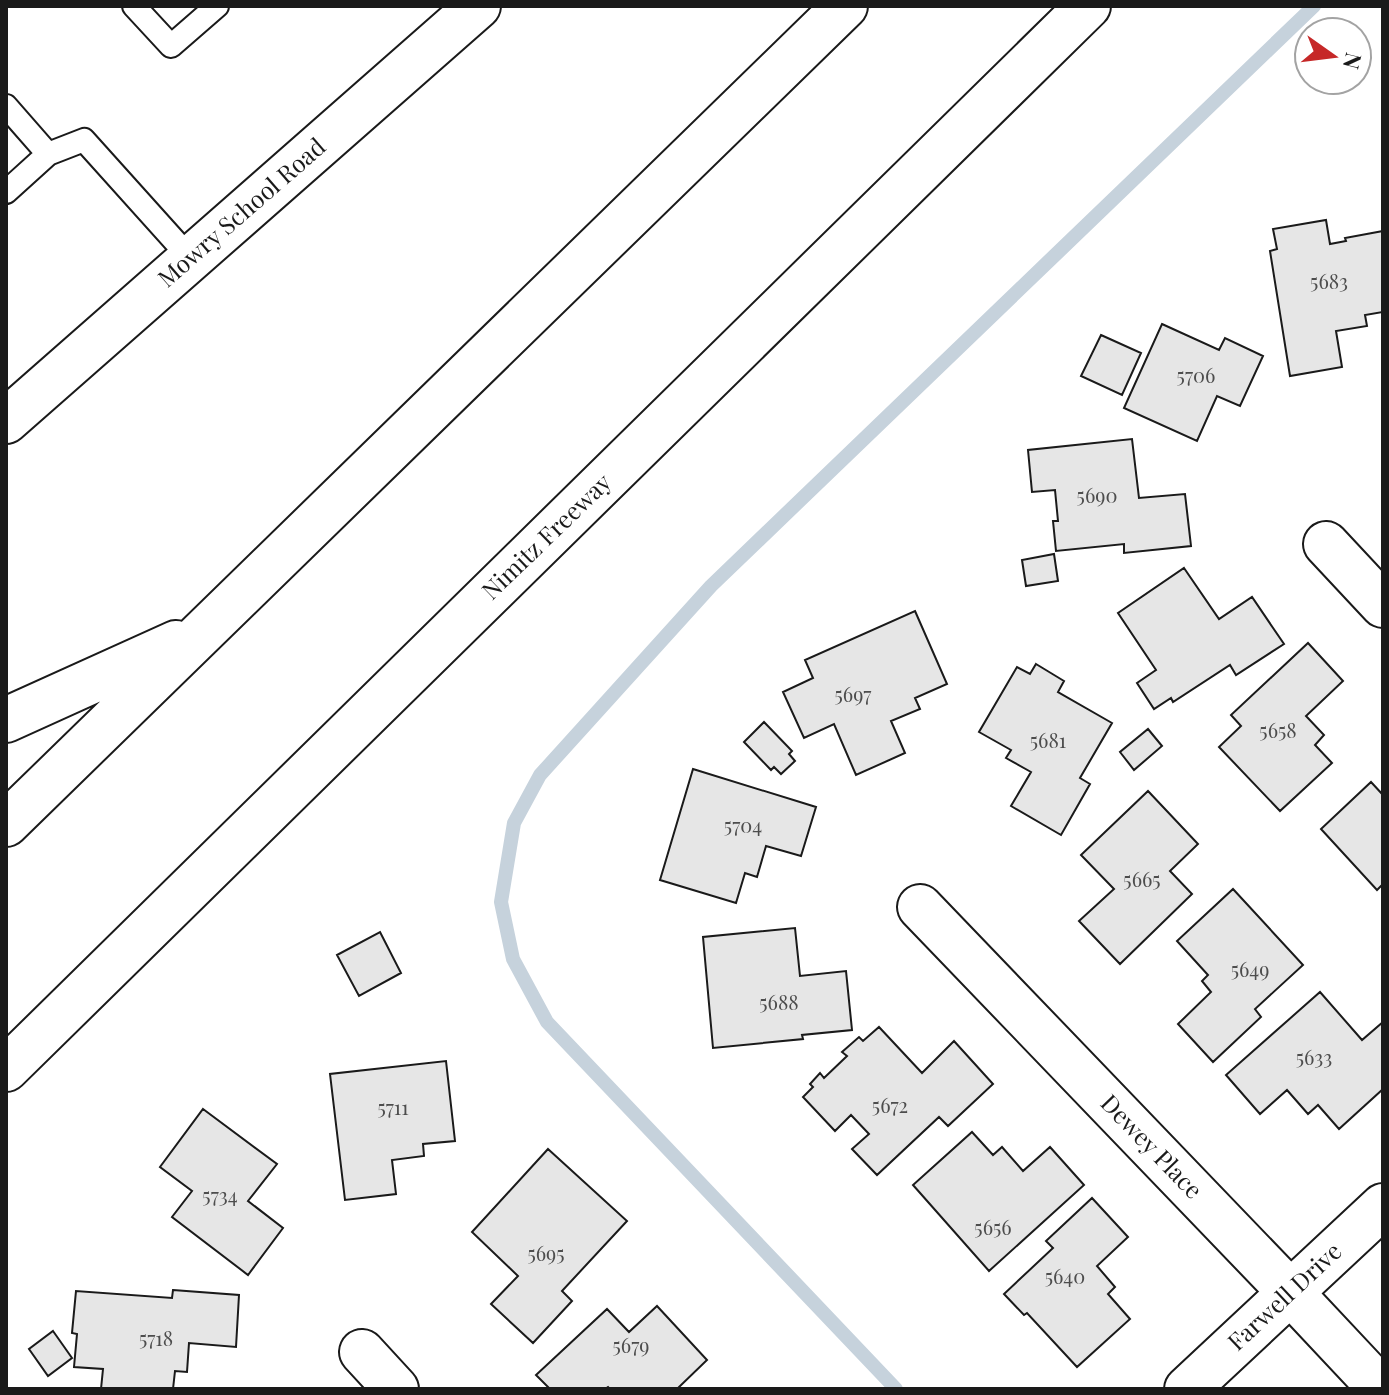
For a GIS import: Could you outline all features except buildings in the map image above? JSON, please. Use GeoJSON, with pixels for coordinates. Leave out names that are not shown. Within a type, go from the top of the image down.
{"type":"FeatureCollection","features":[{"type":"Feature","properties":{"kind":"main road","name":"Mowry School Road"},"geometry":{"type":"LineString","coordinates":[[6,421],[478,6]]}},
{"type":"Feature","properties":{"kind":"main road"},"geometry":{"type":"LineString","coordinates":[[6,824],[845,6]]}},
{"type":"Feature","properties":{"kind":"main road","name":"Nimitz Freeway"},"geometry":{"type":"LineString","coordinates":[[6,1069],[1088,6]]}},
{"type":"Feature","properties":{"kind":"main road"},"geometry":{"type":"LineString","coordinates":[[1326,544],[1383,605]]}},
{"type":"Feature","properties":{"kind":"main road"},"geometry":{"type":"LineString","coordinates":[[6,720],[204,631]]}},
{"type":"Feature","properties":{"kind":"main road","name":"Dewey Place"},"geometry":{"type":"LineString","coordinates":[[920,907],[1381,1389]]}},
{"type":"Feature","properties":{"kind":"main road","name":"Farwell Drive"},"geometry":{"type":"LineString","coordinates":[[1187,1389],[1383,1206]]}},
{"type":"Feature","properties":{"kind":"main road"},"geometry":{"type":"LineString","coordinates":[[362,1352],[396,1389]]}},
{"type":"Feature","properties":{"kind":"lane"},"geometry":{"type":"LineString","coordinates":[[134,6],[171,46],[217,6]]}},
{"type":"Feature","properties":{"kind":"lane"},"geometry":{"type":"LineString","coordinates":[[6,106],[48,154]]}},
{"type":"Feature","properties":{"kind":"lane"},"geometry":{"type":"LineString","coordinates":[[6,192],[48,154],[84,140],[191,259]]}},
{"type":"Feature","properties":{"kind":"waterway"},"geometry":{"type":"LineString","coordinates":[[896,1389],[547,1022],[513,959],[501,902],[514,823],[540,775],[711,586],[1314,6]]}}]}
